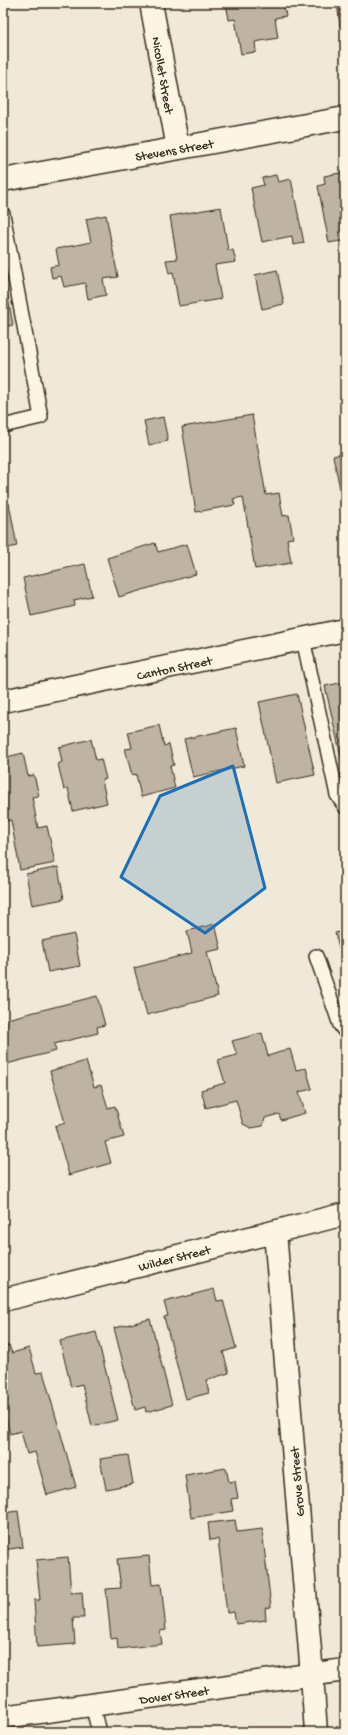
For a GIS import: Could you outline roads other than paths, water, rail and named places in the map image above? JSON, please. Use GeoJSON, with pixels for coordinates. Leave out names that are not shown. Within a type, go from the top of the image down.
{"type":"FeatureCollection","features":[{"type":"Feature","properties":{"kind":"street","name":"Nicollet Street"},"geometry":{"type":"LineString","coordinates":[[151,3],[178,148]]}},
{"type":"Feature","properties":{"kind":"street","name":"Stevens Street"},"geometry":{"type":"LineString","coordinates":[[3,180],[345,118]]}},
{"type":"Feature","properties":{"kind":"street","name":"Canton Street"},"geometry":{"type":"LineString","coordinates":[[3,702],[345,630]]}},
{"type":"Feature","properties":{"kind":"street","name":"Wilder Street"},"geometry":{"type":"LineString","coordinates":[[3,1300],[345,1214]]}},
{"type":"Feature","properties":{"kind":"street","name":"Grove Street"},"geometry":{"type":"LineString","coordinates":[[275,1232],[316,1732]]}},
{"type":"Feature","properties":{"kind":"street","name":"Dover Street"},"geometry":{"type":"LineString","coordinates":[[3,1717],[345,1670]]}},
{"type":"Feature","properties":{"kind":"lane"},"geometry":{"type":"LineString","coordinates":[[3,214],[42,417],[3,426]]}},
{"type":"Feature","properties":{"kind":"lane"},"geometry":{"type":"LineString","coordinates":[[303,639],[337,795],[345,807]]}},
{"type":"Feature","properties":{"kind":"lane"},"geometry":{"type":"LineString","coordinates":[[316,956],[340,1026],[345,1032]]}},
{"type":"Feature","properties":{"kind":"lane"},"geometry":{"type":"LineString","coordinates":[[92,1705],[99,1732]]}}]}
